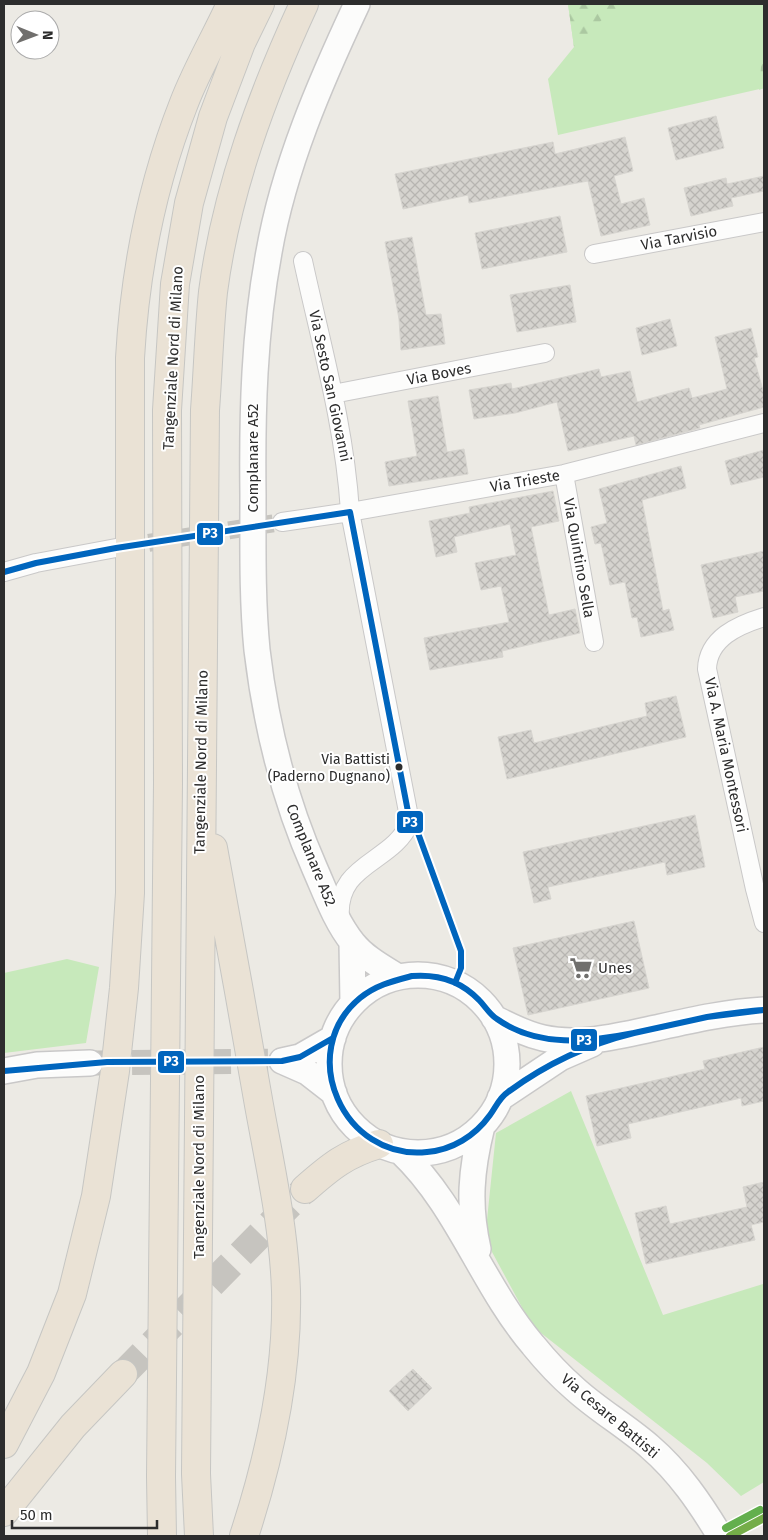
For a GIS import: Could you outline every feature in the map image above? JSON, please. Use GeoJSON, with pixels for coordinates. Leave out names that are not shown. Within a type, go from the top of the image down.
{"type":"FeatureCollection","features":[{"type":"Feature","properties":{"kind":"highway"},"geometry":{"type":"LineString","coordinates":[[4,1444],[40,1373],[72,1294],[96,1196],[115,1071],[124,988],[130,893],[130,358],[133,312],[150,213],[167,150],[184,102],[231,4]]}},
{"type":"Feature","properties":{"kind":"highway","name":"Tangenziale Nord di Milano"},"geometry":{"type":"LineString","coordinates":[[162,1536],[161,1467],[168,783],[167,410],[171,342],[175,284],[189,203],[213,117],[242,43],[260,4]]}},
{"type":"Feature","properties":{"kind":"highway","name":"Tangenziale Nord di Milano"},"geometry":{"type":"LineString","coordinates":[[199,1536],[196,1474],[205,410],[214,292],[228,216],[254,128],[279,58],[304,4]]}},
{"type":"Feature","properties":{"kind":"highway"},"geometry":{"type":"LineString","coordinates":[[201,780],[278,1205],[286,1291],[283,1360],[273,1433],[260,1489],[244,1536]]}},
{"type":"Feature","properties":{"kind":"highway"},"geometry":{"type":"LineString","coordinates":[[306,1189],[355,1151],[390,1148]]}},
{"type":"Feature","properties":{"kind":"highway"},"geometry":{"type":"LineString","coordinates":[[4,1405],[27,1365],[84,1246]]}},
{"type":"Feature","properties":{"kind":"highway"},"geometry":{"type":"LineString","coordinates":[[4,1512],[73,1426],[123,1374]]}},
{"type":"Feature","properties":{"kind":"highway"},"geometry":{"type":"LineString","coordinates":[[4,1523],[31,1479]]}},
{"type":"Feature","properties":{"kind":"main road","name":"Complanare A52"},"geometry":{"type":"LineString","coordinates":[[357,4],[306,122],[284,188],[269,250],[260,311],[254,376],[254,590],[257,648],[265,706],[278,768],[300,834],[346,932],[378,966],[398,977]]}},
{"type":"Feature","properties":{"kind":"main road","name":"Complanare A52"},"geometry":{"type":"LineString","coordinates":[[346,932],[353,1003]]}},
{"type":"Feature","properties":{"kind":"main road"},"geometry":{"type":"LineString","coordinates":[[429,976],[455,983],[478,998],[494,1018],[506,1051],[506,1075],[500,1098],[482,1126],[448,1148],[420,1153],[390,1148],[356,1128],[344,1113],[334,1093],[329,1063],[333,1038],[338,1026],[353,1003],[379,984],[398,977],[429,976]]}},
{"type":"Feature","properties":{"kind":"main road"},"geometry":{"type":"LineString","coordinates":[[494,1018],[522,1033],[541,1038],[574,1040],[609,1038],[709,1016],[764,1010]]}},
{"type":"Feature","properties":{"kind":"main road"},"geometry":{"type":"LineString","coordinates":[[333,1038],[300,1057],[282,1061],[307,1072],[334,1093]]}},
{"type":"Feature","properties":{"kind":"main road"},"geometry":{"type":"LineString","coordinates":[[500,1098],[560,1058],[609,1038]]}},
{"type":"Feature","properties":{"kind":"main road"},"geometry":{"type":"LineString","coordinates":[[4,1071],[38,1066],[90,1063]]}},
{"type":"Feature","properties":{"kind":"main road","name":"Via Cesare Battisti"},"geometry":{"type":"LineString","coordinates":[[482,1126],[473,1163],[471,1205],[483,1271]]}},
{"type":"Feature","properties":{"kind":"main road","name":"Via Cesare Battisti"},"geometry":{"type":"LineString","coordinates":[[390,1148],[428,1179],[510,1316],[533,1346],[576,1390],[657,1454],[686,1484],[720,1536]]}},
{"type":"Feature","properties":{"kind":"street","name":"Via Tarvisio"},"geometry":{"type":"LineString","coordinates":[[594,254],[764,222]]}},
{"type":"Feature","properties":{"kind":"street","name":"Via Sesto San Giovanni"},"geometry":{"type":"LineString","coordinates":[[303,261],[333,394],[348,473],[350,512]]}},
{"type":"Feature","properties":{"kind":"street","name":"Via Boves"},"geometry":{"type":"LineString","coordinates":[[333,394],[545,354]]}},
{"type":"Feature","properties":{"kind":"street","name":"Via Trieste"},"geometry":{"type":"LineString","coordinates":[[282,522],[350,512],[564,474],[764,423]]}},
{"type":"Feature","properties":{"kind":"street","name":"Via Quintino Sella"},"geometry":{"type":"LineString","coordinates":[[564,474],[594,642]]}},
{"type":"Feature","properties":{"kind":"street"},"geometry":{"type":"LineString","coordinates":[[346,932],[340,899],[349,881],[365,865],[394,845],[405,834],[410,822],[350,512]]}},
{"type":"Feature","properties":{"kind":"street"},"geometry":{"type":"LineString","coordinates":[[4,572],[36,563],[116,548]]}},
{"type":"Feature","properties":{"kind":"street","name":"Via A. Maria Montessori"},"geometry":{"type":"LineString","coordinates":[[764,617],[735,629],[720,640],[711,650],[707,666],[764,923]]}},
{"type":"Feature","properties":{"kind":"green space"},"geometry":{"type":"Polygon","coordinates":[[[568,4],[764,4],[764,88],[558,135],[548,79],[574,47],[568,4]]]}},
{"type":"Feature","properties":{"kind":"green space"},"geometry":{"type":"Polygon","coordinates":[[[568,4],[622,4],[607,15],[574,47],[568,4]]]}},
{"type":"Feature","properties":{"kind":"green space"},"geometry":{"type":"Polygon","coordinates":[[[764,57],[764,88],[759,90],[761,67],[764,57]]]}},
{"type":"Feature","properties":{"kind":"green space"},"geometry":{"type":"Polygon","coordinates":[[[67,959],[99,967],[86,1043],[4,1053],[4,973],[67,959]]]}},
{"type":"Feature","properties":{"kind":"green space"},"geometry":{"type":"Polygon","coordinates":[[[571,1091],[663,1315],[763,1284],[764,1482],[741,1496],[707,1463],[532,1326],[485,1239],[496,1133],[571,1091]]]}},
{"type":"Feature","properties":{"kind":"building"},"geometry":{"type":"Polygon","coordinates":[[[716,116],[724,148],[676,160],[668,128],[716,116]]]}},
{"type":"Feature","properties":{"kind":"building"},"geometry":{"type":"Polygon","coordinates":[[[625,137],[633,171],[614,176],[621,204],[644,198],[650,225],[601,236],[588,181],[469,203],[468,195],[403,209],[395,174],[553,142],[555,154],[625,137]]]}},
{"type":"Feature","properties":{"kind":"building"},"geometry":{"type":"Polygon","coordinates":[[[764,176],[764,191],[731,198],[733,206],[691,216],[684,188],[726,178],[727,184],[764,176]]]}},
{"type":"Feature","properties":{"kind":"building"},"geometry":{"type":"Polygon","coordinates":[[[560,216],[567,252],[482,269],[475,233],[560,216]]]}},
{"type":"Feature","properties":{"kind":"building"},"geometry":{"type":"Polygon","coordinates":[[[412,237],[426,315],[441,314],[445,344],[401,350],[399,319],[385,242],[412,237]]]}},
{"type":"Feature","properties":{"kind":"building"},"geometry":{"type":"Polygon","coordinates":[[[570,285],[576,322],[517,332],[510,295],[570,285]]]}},
{"type":"Feature","properties":{"kind":"building"},"geometry":{"type":"Polygon","coordinates":[[[670,319],[677,346],[642,355],[636,328],[670,319]]]}},
{"type":"Feature","properties":{"kind":"building"},"geometry":{"type":"Polygon","coordinates":[[[751,328],[758,357],[754,358],[764,394],[764,407],[699,425],[700,428],[636,445],[634,436],[568,451],[557,402],[515,413],[474,419],[469,390],[511,383],[512,389],[599,369],[601,377],[630,371],[637,402],[689,388],[692,398],[727,389],[715,337],[751,328]]]}},
{"type":"Feature","properties":{"kind":"building"},"geometry":{"type":"Polygon","coordinates":[[[438,396],[447,452],[464,449],[468,474],[389,486],[385,462],[417,456],[408,401],[438,396]]]}},
{"type":"Feature","properties":{"kind":"building"},"geometry":{"type":"Polygon","coordinates":[[[764,450],[764,477],[731,485],[725,461],[764,450]]]}},
{"type":"Feature","properties":{"kind":"building"},"geometry":{"type":"Polygon","coordinates":[[[681,466],[686,488],[642,500],[663,611],[669,609],[674,630],[641,637],[637,617],[632,618],[625,582],[610,585],[601,543],[595,544],[591,527],[607,523],[599,489],[681,466]]]}},
{"type":"Feature","properties":{"kind":"building"},"geometry":{"type":"Polygon","coordinates":[[[553,491],[559,521],[531,527],[549,615],[575,609],[580,633],[502,651],[503,657],[430,670],[424,638],[509,622],[501,586],[481,590],[475,563],[516,555],[510,524],[454,537],[457,552],[436,557],[429,521],[470,513],[469,507],[553,491]]]}},
{"type":"Feature","properties":{"kind":"building"},"geometry":{"type":"Polygon","coordinates":[[[764,551],[764,591],[735,597],[738,612],[713,618],[701,565],[764,551]]]}},
{"type":"Feature","properties":{"kind":"building"},"geometry":{"type":"Polygon","coordinates":[[[676,696],[686,737],[507,779],[498,737],[531,730],[534,743],[647,716],[645,703],[676,696]]]}},
{"type":"Feature","properties":{"kind":"building"},"geometry":{"type":"Polygon","coordinates":[[[695,815],[705,867],[667,875],[665,862],[548,887],[551,899],[534,903],[523,852],[695,815]]]}},
{"type":"Feature","properties":{"kind":"building","name":"Unes"},"geometry":{"type":"Polygon","coordinates":[[[634,921],[649,988],[528,1015],[513,948],[634,921]]]}},
{"type":"Feature","properties":{"kind":"building"},"geometry":{"type":"Polygon","coordinates":[[[764,1047],[764,1101],[742,1106],[741,1098],[628,1124],[631,1138],[597,1146],[586,1096],[705,1069],[703,1061],[764,1047]]]}},
{"type":"Feature","properties":{"kind":"building"},"geometry":{"type":"Polygon","coordinates":[[[764,1182],[764,1222],[751,1225],[755,1240],[646,1264],[635,1213],[666,1206],[670,1224],[747,1207],[743,1187],[764,1182]]]}},
{"type":"Feature","properties":{"kind":"building"},"geometry":{"type":"Polygon","coordinates":[[[413,1369],[432,1388],[408,1411],[389,1391],[413,1369]]]}},
{"type":"Feature","properties":{"kind":"tunnel"},"geometry":{"type":"LineString","coordinates":[[122,547],[282,522]]}},
{"type":"Feature","properties":{"kind":"tunnel"},"geometry":{"type":"LineString","coordinates":[[95,1063],[282,1061]]}},
{"type":"Feature","properties":{"kind":"tunnel"},"geometry":{"type":"LineString","coordinates":[[123,1374],[305,1189]]}},
{"type":"Feature","properties":{"kind":"transit line","name":"P3"},"geometry":{"type":"LineString","coordinates":[[4,572],[36,563],[116,548],[350,512],[410,822],[418,833],[461,951],[461,968],[455,983]]}},
{"type":"Feature","properties":{"kind":"transit line","name":"P3"},"geometry":{"type":"LineString","coordinates":[[412,976],[430,976],[448,980],[464,988],[472,993],[497,1019],[529,1035],[546,1039],[582,1040],[634,1033],[584,1049],[522,1082],[505,1094],[484,1123],[462,1141],[454,1145],[427,1152],[397,1150],[372,1139],[352,1121],[338,1099],[330,1073],[331,1046],[341,1020],[360,998],[378,987],[412,976]]}},
{"type":"Feature","properties":{"kind":"transit line","name":"P3"},"geometry":{"type":"LineString","coordinates":[[764,1010],[707,1017],[743,1012],[764,1010]]}},
{"type":"Feature","properties":{"kind":"transit line","name":"P3"},"geometry":{"type":"LineString","coordinates":[[634,1033],[707,1017]]}},
{"type":"Feature","properties":{"kind":"transit line","name":"P3"},"geometry":{"type":"LineString","coordinates":[[634,1033],[707,1017]]}},
{"type":"Feature","properties":{"kind":"transit line","name":"P3"},"geometry":{"type":"LineString","coordinates":[[4,1071],[107,1062],[282,1061],[300,1057],[333,1038]]}},
{"type":"Feature","properties":{"kind":"transit line"},"geometry":{"type":"LineString","coordinates":[[726,1528],[760,1510]]}},
{"type":"Feature","properties":{"kind":"transit line"},"geometry":{"type":"LineString","coordinates":[[730,1536],[764,1518]]}},
{"type":"Feature","properties":{"kind":"place","name":"Via Battisti (Paderno Dugnano)"},"geometry":{"type":"Point","coordinates":[399,767]}},
{"type":"Feature","properties":{"kind":"place","name":"Unes"},"geometry":{"type":"Point","coordinates":[581,968]}}]}
